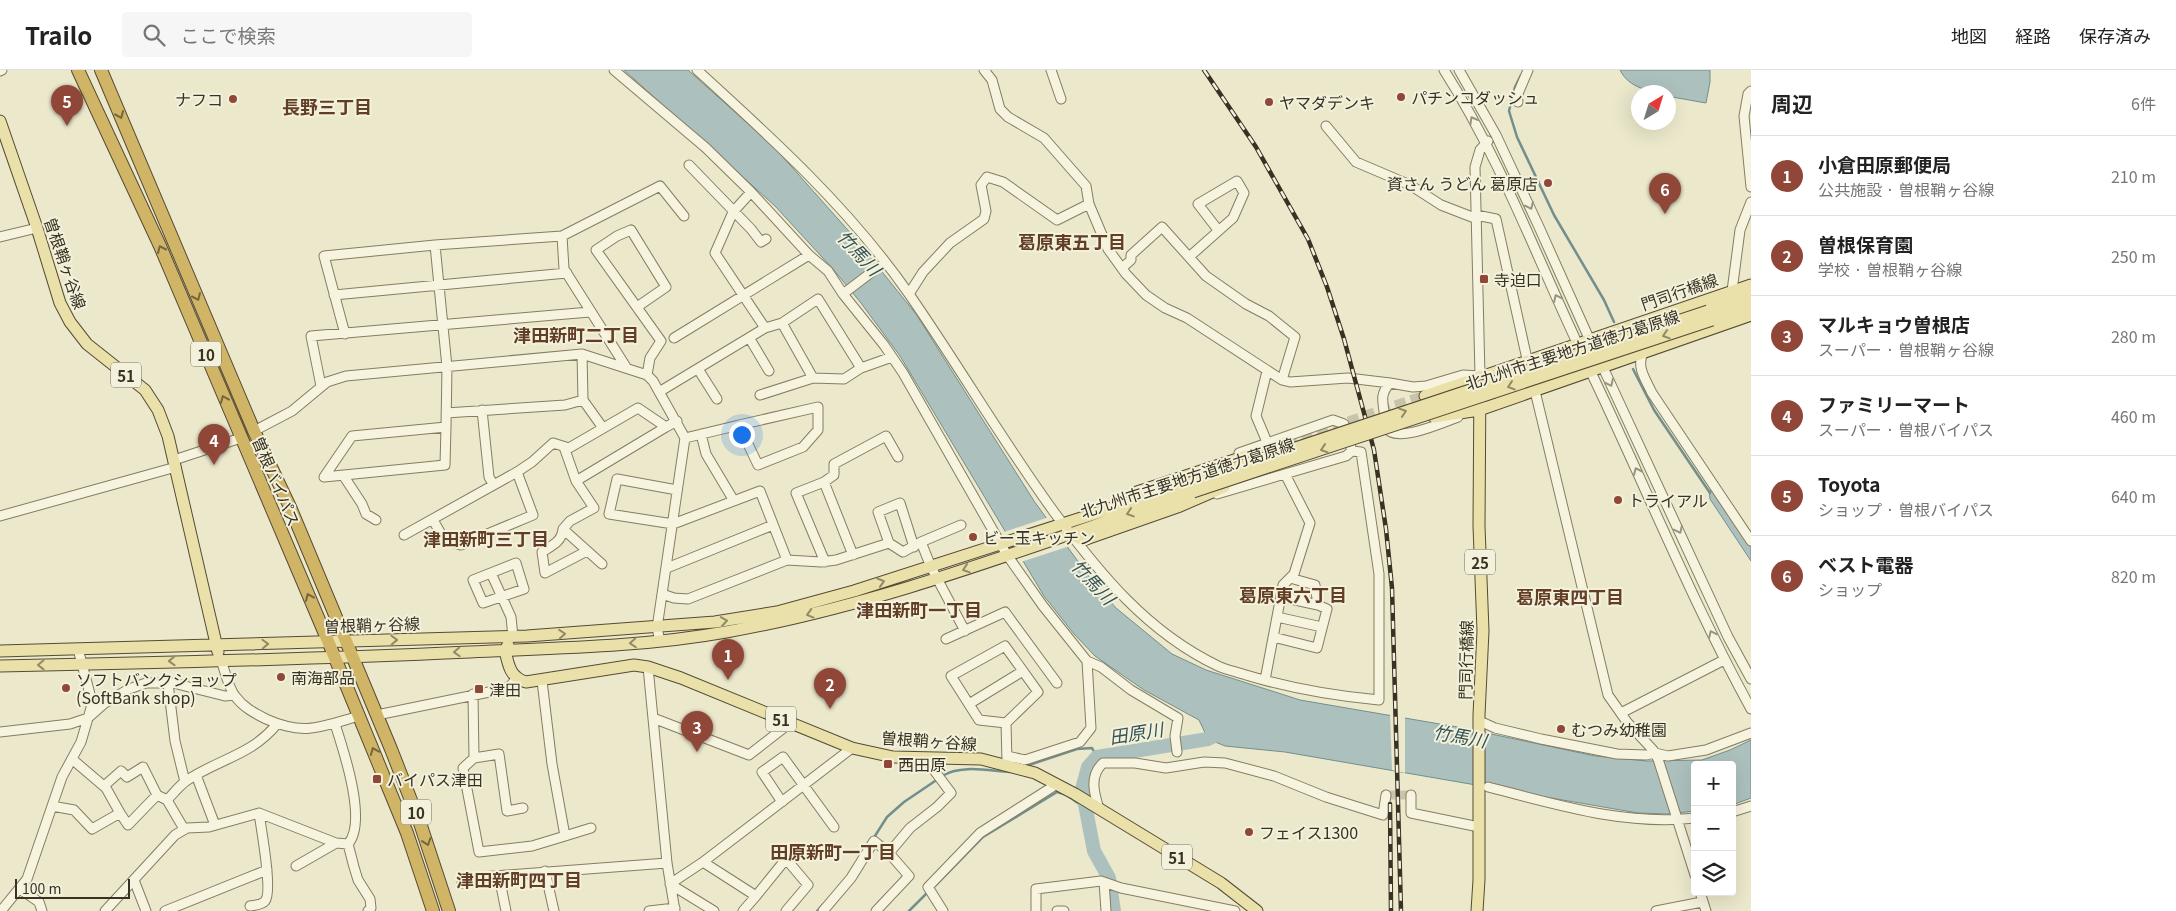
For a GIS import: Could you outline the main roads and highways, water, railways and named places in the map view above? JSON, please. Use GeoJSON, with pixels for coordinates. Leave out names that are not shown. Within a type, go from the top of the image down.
{"type":"FeatureCollection","features":[{"type":"Feature","properties":{"kind":"highway","name":"曽根バイパス"},"geometry":{"type":"LineString","coordinates":[[78,70],[160,246],[328,641],[407,833],[433,911]]}},
{"type":"Feature","properties":{"kind":"highway","name":"曽根バイパス"},"geometry":{"type":"LineString","coordinates":[[101,70],[254,431],[290,507],[422,826],[449,911]]}},
{"type":"Feature","properties":{"kind":"main road","name":"曽根鞘ヶ谷線"},"geometry":{"type":"LineString","coordinates":[[0,122],[37,228],[60,303],[70,322],[88,344],[145,390],[158,410],[175,463],[221,660],[334,658],[505,650],[510,671],[517,678],[526,682],[542,681],[634,665],[648,667],[681,678],[852,748],[892,757],[1007,760],[1057,784],[1097,807],[1222,883],[1257,911]]}},
{"type":"Feature","properties":{"kind":"main road","name":"門司行橋線"},"geometry":{"type":"LineString","coordinates":[[1476,911],[1479,880],[1478,800],[1482,719],[1479,526],[1480,376],[1751,285]]}},
{"type":"Feature","properties":{"kind":"main road","name":"北九州市主要地方道徳力葛原線"},"geometry":{"type":"LineString","coordinates":[[1710,315],[1751,296]]}},
{"type":"Feature","properties":{"kind":"main road","name":"北九州市主要地方道徳力葛原線"},"geometry":{"type":"LineString","coordinates":[[505,650],[660,641],[723,633],[785,621],[938,578],[1010,554],[1063,529],[1190,483],[1710,315],[1751,306]]}},
{"type":"Feature","properties":{"kind":"main road"},"geometry":{"type":"LineString","coordinates":[[1434,417],[1479,410],[1751,315]]}},
{"type":"Feature","properties":{"kind":"main road"},"geometry":{"type":"LineString","coordinates":[[1425,396],[1480,376]]}},
{"type":"Feature","properties":{"kind":"main road"},"geometry":{"type":"LineString","coordinates":[[1190,483],[1286,442]]}},
{"type":"Feature","properties":{"kind":"main road"},"geometry":{"type":"LineString","coordinates":[[1063,529],[1083,540],[1180,506],[1218,489],[1294,464]]}},
{"type":"Feature","properties":{"kind":"main road","name":"北九州市主要地方道徳力葛原線"},"geometry":{"type":"LineString","coordinates":[[513,636],[657,628],[715,622],[777,612],[931,567],[1004,542],[1063,529]]}},
{"type":"Feature","properties":{"kind":"main road","name":"曽根鞘ヶ谷線"},"geometry":{"type":"LineString","coordinates":[[216,645],[513,636]]}},
{"type":"Feature","properties":{"kind":"main road"},"geometry":{"type":"LineString","coordinates":[[505,650],[513,636]]}},
{"type":"Feature","properties":{"kind":"main road"},"geometry":{"type":"LineString","coordinates":[[0,651],[216,645]]}},
{"type":"Feature","properties":{"kind":"main road"},"geometry":{"type":"LineString","coordinates":[[0,666],[221,660]]}},
{"type":"Feature","properties":{"kind":"water","name":"竹馬川"},"geometry":{"type":"Polygon","coordinates":[[[624,70],[688,70],[774,147],[854,237],[916,314],[1034,501],[1093,582],[1116,608],[1172,654],[1206,670],[1300,700],[1463,728],[1595,756],[1647,761],[1702,760],[1751,740],[1751,798],[1736,804],[1736,761],[1691,761],[1691,811],[1668,814],[1638,813],[1285,752],[1225,746],[1208,739],[1199,720],[1144,690],[1095,656],[1074,634],[1044,596],[900,356],[833,269],[775,206],[624,70]]]}},
{"type":"Feature","properties":{"kind":"water"},"geometry":{"type":"Polygon","coordinates":[[[1620,70],[1710,70],[1706,103],[1676,98],[1676,85],[1634,85],[1620,70]]]}},
{"type":"Feature","properties":{"kind":"water"},"geometry":{"type":"Polygon","coordinates":[[[1709,490],[1713,492],[1751,545],[1751,561],[1710,499],[1709,490]]]}},
{"type":"Feature","properties":{"kind":"waterway"},"geometry":{"type":"LineString","coordinates":[[1521,75],[1515,87],[1509,111],[1517,137],[1554,215],[1604,300],[1614,322]]}},
{"type":"Feature","properties":{"kind":"waterway"},"geometry":{"type":"LineString","coordinates":[[1633,369],[1654,410],[1710,493]]}},
{"type":"Feature","properties":{"kind":"waterway","name":"田原川"},"geometry":{"type":"LineString","coordinates":[[1114,911],[1109,878],[1094,851],[1082,789],[1088,767],[1097,757],[1208,739],[1224,731]]}},
{"type":"Feature","properties":{"kind":"waterway"},"geometry":{"type":"LineString","coordinates":[[1029,765],[1077,749],[1092,748],[1097,757]]}},
{"type":"Feature","properties":{"kind":"waterway"},"geometry":{"type":"LineString","coordinates":[[942,776],[950,772],[967,769],[1010,772]]}},
{"type":"Feature","properties":{"kind":"waterway"},"geometry":{"type":"LineString","coordinates":[[873,839],[887,817],[904,802],[938,779]]}},
{"type":"Feature","properties":{"kind":"waterway"},"geometry":{"type":"LineString","coordinates":[[935,886],[983,837],[1057,792],[1064,794]]}},
{"type":"Feature","properties":{"kind":"waterway"},"geometry":{"type":"LineString","coordinates":[[1068,796],[1085,808]]}},
{"type":"Feature","properties":{"kind":"waterway"},"geometry":{"type":"LineString","coordinates":[[909,911],[929,891]]}},
{"type":"Feature","properties":{"kind":"waterway"},"geometry":{"type":"LineString","coordinates":[[817,911],[828,899]]}},
{"type":"Feature","properties":{"kind":"tunnel"},"geometry":{"type":"LineString","coordinates":[[1286,443],[1425,396]]}},
{"type":"Feature","properties":{"kind":"tunnel"},"geometry":{"type":"LineString","coordinates":[[1386,795],[1411,795]]}},
{"type":"Feature","properties":{"kind":"railway"},"geometry":{"type":"LineString","coordinates":[[1204,70],[1256,147],[1308,239],[1327,287],[1344,339],[1374,450],[1386,529],[1392,588],[1401,911]]}},
{"type":"Feature","properties":{"kind":"railway"},"geometry":{"type":"LineString","coordinates":[[1390,804],[1391,911]]}},
{"type":"Feature","properties":{"kind":"place","name":"パチンコダッシュ"},"geometry":{"type":"Point","coordinates":[1401,97]}},
{"type":"Feature","properties":{"kind":"place","name":"ナフコ"},"geometry":{"type":"Point","coordinates":[233,99]}},
{"type":"Feature","properties":{"kind":"place","name":"ヤマダデンキ"},"geometry":{"type":"Point","coordinates":[1269,102]}},
{"type":"Feature","properties":{"kind":"place","name":"Toyota"},"geometry":{"type":"Point","coordinates":[67,126]}},
{"type":"Feature","properties":{"kind":"place","name":"資さん うどん 葛原店"},"geometry":{"type":"Point","coordinates":[1548,183]}},
{"type":"Feature","properties":{"kind":"place","name":"ベスト電器"},"geometry":{"type":"Point","coordinates":[1665,214]}},
{"type":"Feature","properties":{"kind":"place","name":"寺迫口"},"geometry":{"type":"Point","coordinates":[1484,279]}},
{"type":"Feature","properties":{"kind":"place","name":"ファミリーマート"},"geometry":{"type":"Point","coordinates":[214,465]}},
{"type":"Feature","properties":{"kind":"place","name":"トライアル"},"geometry":{"type":"Point","coordinates":[1618,500]}},
{"type":"Feature","properties":{"kind":"place","name":"ビー玉キッチン"},"geometry":{"type":"Point","coordinates":[973,537]}},
{"type":"Feature","properties":{"kind":"place","name":"南海部品"},"geometry":{"type":"Point","coordinates":[281,677]}},
{"type":"Feature","properties":{"kind":"place","name":"小倉田原郵便局"},"geometry":{"type":"Point","coordinates":[728,680]}},
{"type":"Feature","properties":{"kind":"place","name":"ソフトバンクショップ (SoftBank shop)"},"geometry":{"type":"Point","coordinates":[66,688]}},
{"type":"Feature","properties":{"kind":"place","name":"津田"},"geometry":{"type":"Point","coordinates":[479,689]}},
{"type":"Feature","properties":{"kind":"place","name":"曽根保育園"},"geometry":{"type":"Point","coordinates":[830,709]}},
{"type":"Feature","properties":{"kind":"place","name":"むつみ幼稚園"},"geometry":{"type":"Point","coordinates":[1561,729]}},
{"type":"Feature","properties":{"kind":"place","name":"マルキョウ曽根店"},"geometry":{"type":"Point","coordinates":[697,752]}},
{"type":"Feature","properties":{"kind":"place","name":"西田原"},"geometry":{"type":"Point","coordinates":[888,764]}},
{"type":"Feature","properties":{"kind":"place","name":"バイパス津田"},"geometry":{"type":"Point","coordinates":[377,779]}},
{"type":"Feature","properties":{"kind":"place","name":"フェイス1300"},"geometry":{"type":"Point","coordinates":[1249,832]}},
{"type":"Feature","properties":{"kind":"district","name":"長野三丁目"},"geometry":{"type":"Point","coordinates":[327,106]}},
{"type":"Feature","properties":{"kind":"district","name":"葛原東五丁目"},"geometry":{"type":"Point","coordinates":[1072,241]}},
{"type":"Feature","properties":{"kind":"district","name":"津田新町二丁目"},"geometry":{"type":"Point","coordinates":[576,334]}},
{"type":"Feature","properties":{"kind":"district","name":"津田新町三丁目"},"geometry":{"type":"Point","coordinates":[486,538]}},
{"type":"Feature","properties":{"kind":"district","name":"葛原東六丁目"},"geometry":{"type":"Point","coordinates":[1293,594]}},
{"type":"Feature","properties":{"kind":"district","name":"葛原東四丁目"},"geometry":{"type":"Point","coordinates":[1570,596]}},
{"type":"Feature","properties":{"kind":"district","name":"津田新町一丁目"},"geometry":{"type":"Point","coordinates":[919,609]}},
{"type":"Feature","properties":{"kind":"district","name":"田原新町一丁目"},"geometry":{"type":"Point","coordinates":[833,851]}},
{"type":"Feature","properties":{"kind":"district","name":"津田新町四丁目"},"geometry":{"type":"Point","coordinates":[519,879]}}]}
